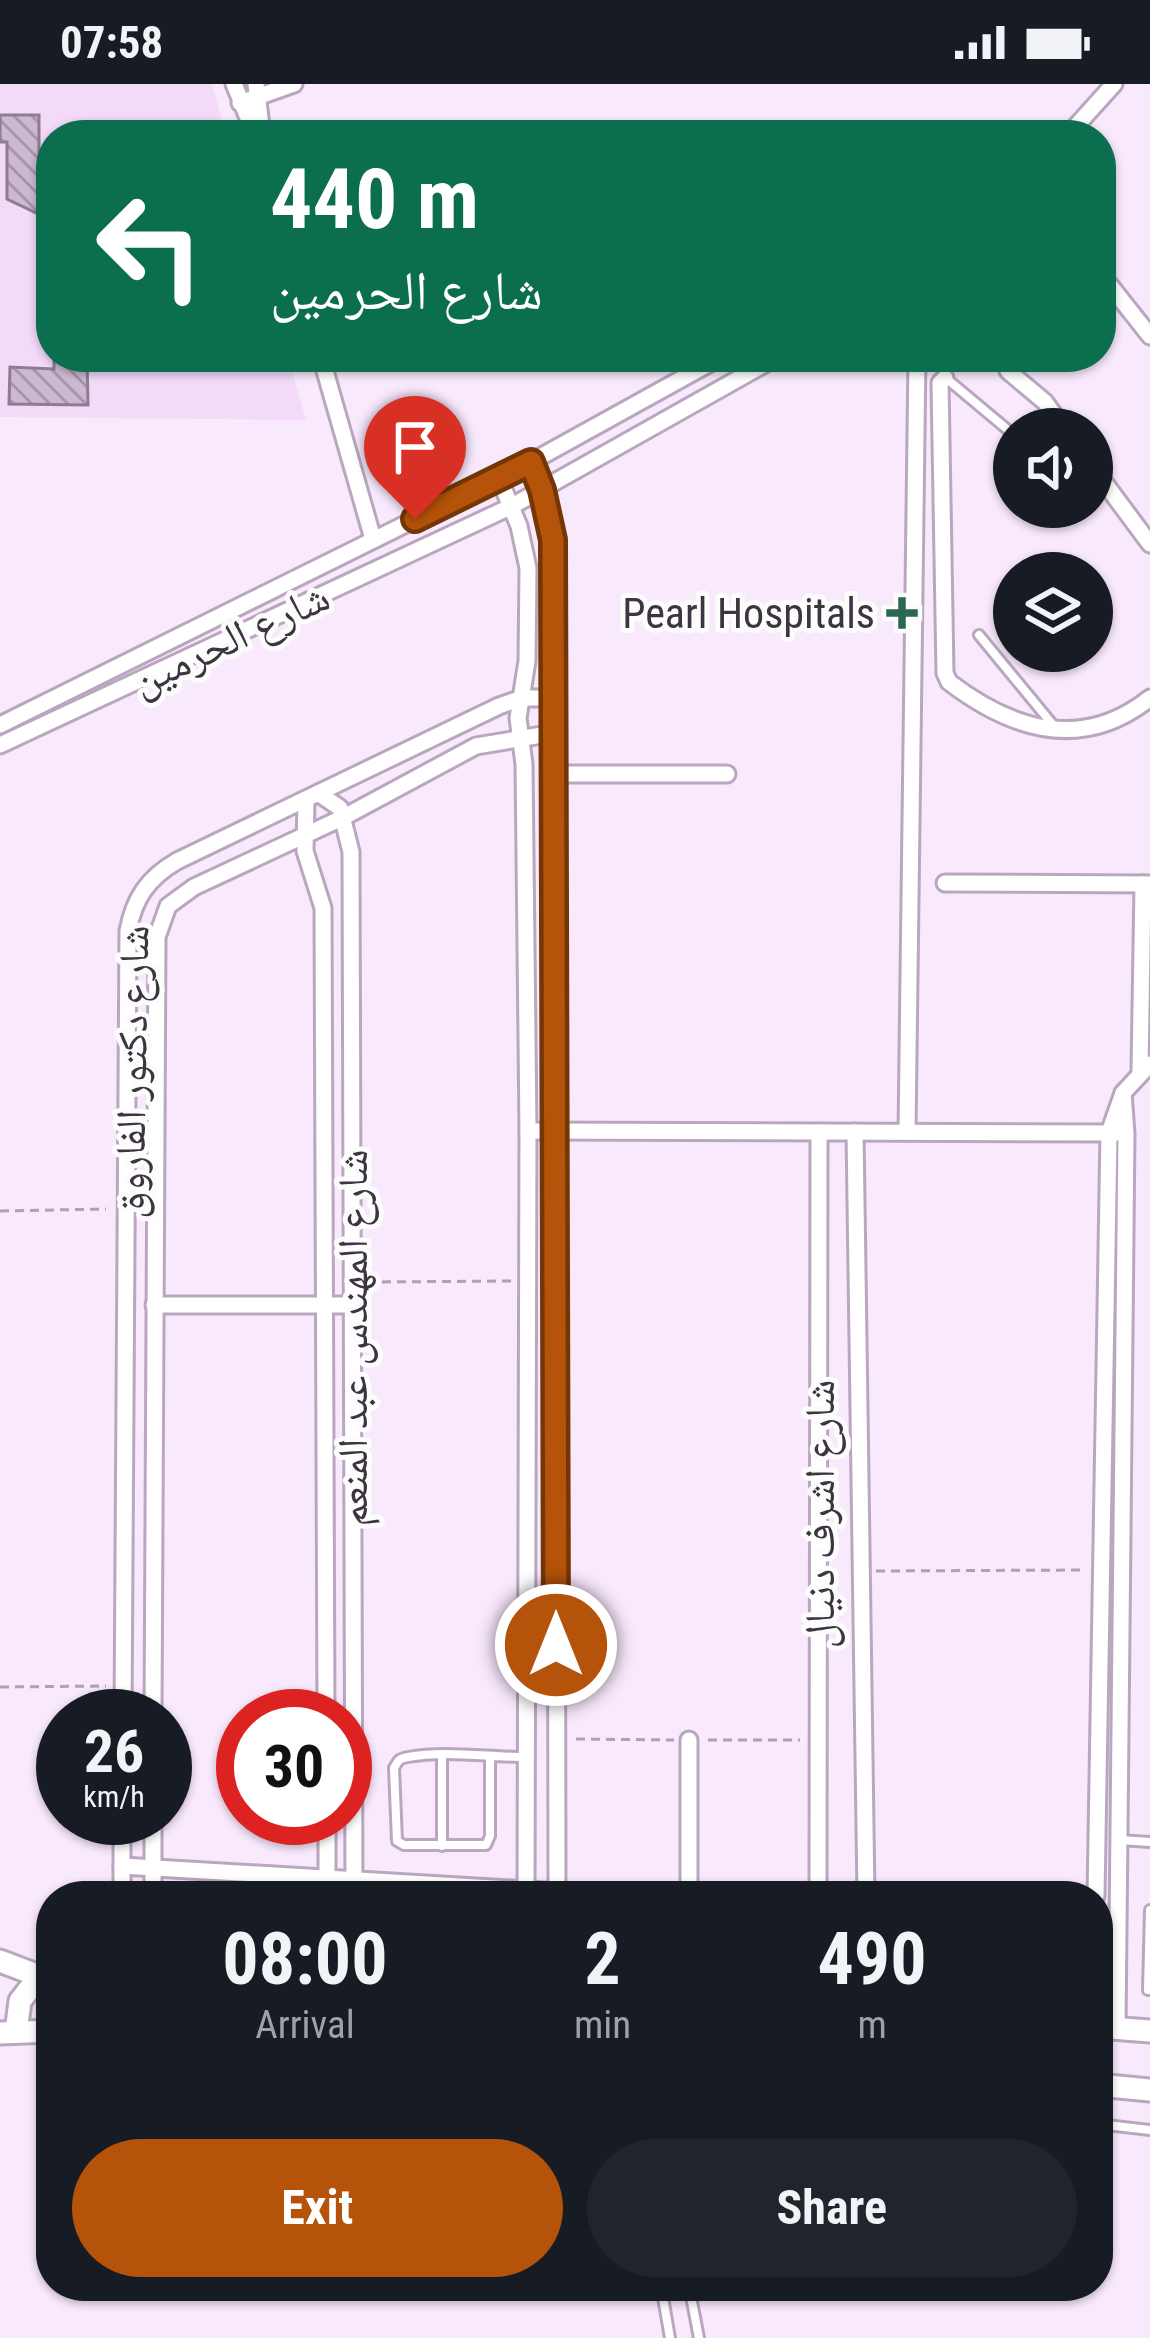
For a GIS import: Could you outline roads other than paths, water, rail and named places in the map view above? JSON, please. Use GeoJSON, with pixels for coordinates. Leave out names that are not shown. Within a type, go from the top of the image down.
{"type":"FeatureCollection","features":[{"type":"Feature","properties":{"kind":"main road"},"geometry":{"type":"LineString","coordinates":[[0,1961],[36,1975]]}},
{"type":"Feature","properties":{"kind":"main road"},"geometry":{"type":"LineString","coordinates":[[8,2032],[20,2001],[36,1987]]}},
{"type":"Feature","properties":{"kind":"main road"},"geometry":{"type":"LineString","coordinates":[[1113,2028],[1150,2031]]}},
{"type":"Feature","properties":{"kind":"main road"},"geometry":{"type":"LineString","coordinates":[[1113,2086],[1150,2090]]}},
{"type":"Feature","properties":{"kind":"street"},"geometry":{"type":"LineString","coordinates":[[234,84],[250,120]]}},
{"type":"Feature","properties":{"kind":"street"},"geometry":{"type":"LineString","coordinates":[[240,103],[258,90],[294,84]]}},
{"type":"Feature","properties":{"kind":"street"},"geometry":{"type":"LineString","coordinates":[[1082,120],[1114,84]]}},
{"type":"Feature","properties":{"kind":"street"},"geometry":{"type":"LineString","coordinates":[[258,90],[259,120]]}},
{"type":"Feature","properties":{"kind":"street"},"geometry":{"type":"LineString","coordinates":[[1116,293],[1150,336]]}},
{"type":"Feature","properties":{"kind":"street"},"geometry":{"type":"LineString","coordinates":[[325,372],[373,539]]}},
{"type":"Feature","properties":{"kind":"street","name":"شارع الحرمين"},"geometry":{"type":"LineString","coordinates":[[0,724],[531,462],[694,372]]}},
{"type":"Feature","properties":{"kind":"street","name":"شارع الحرمين"},"geometry":{"type":"LineString","coordinates":[[0,746],[512,506],[750,372]]}},
{"type":"Feature","properties":{"kind":"street"},"geometry":{"type":"LineString","coordinates":[[908,1132],[917,372]]}},
{"type":"Feature","properties":{"kind":"street"},"geometry":{"type":"LineString","coordinates":[[1009,372],[1049,408]]}},
{"type":"Feature","properties":{"kind":"street"},"geometry":{"type":"LineString","coordinates":[[945,378],[940,383],[945,673],[949,682],[1009,718],[1058,730],[1108,723],[1132,713],[1150,698]]}},
{"type":"Feature","properties":{"kind":"street"},"geometry":{"type":"LineString","coordinates":[[531,462],[542,490],[555,565],[557,1881]]}},
{"type":"Feature","properties":{"kind":"street"},"geometry":{"type":"LineString","coordinates":[[499,478],[512,506],[528,568],[523,698],[518,718],[524,778],[528,1131],[526,1881]]}},
{"type":"Feature","properties":{"kind":"street"},"geometry":{"type":"LineString","coordinates":[[1113,494],[1150,544]]}},
{"type":"Feature","properties":{"kind":"street"},"geometry":{"type":"LineString","coordinates":[[916,553],[943,553]]}},
{"type":"Feature","properties":{"kind":"street"},"geometry":{"type":"LineString","coordinates":[[917,587],[944,588]]}},
{"type":"Feature","properties":{"kind":"street","name":"شارع دكتور الفاروق"},"geometry":{"type":"LineString","coordinates":[[123,1689],[131,909],[158,872],[499,706],[523,698],[554,698]]}},
{"type":"Feature","properties":{"kind":"street","name":"شارع دكتور الفاروق"},"geometry":{"type":"LineString","coordinates":[[153,1689],[157,937],[168,906],[179,895],[344,817],[476,746],[554,733]]}},
{"type":"Feature","properties":{"kind":"street"},"geometry":{"type":"LineString","coordinates":[[554,774],[727,774]]}},
{"type":"Feature","properties":{"kind":"street"},"geometry":{"type":"LineString","coordinates":[[312,796],[334,802],[344,817]]}},
{"type":"Feature","properties":{"kind":"street","name":"شارع المهندس عبد المنعم"},"geometry":{"type":"LineString","coordinates":[[312,796],[303,835],[323,908],[326,1689]]}},
{"type":"Feature","properties":{"kind":"street","name":"شارع المهندس عبد المنعم"},"geometry":{"type":"LineString","coordinates":[[344,817],[351,852],[354,1881]]}},
{"type":"Feature","properties":{"kind":"street"},"geometry":{"type":"LineString","coordinates":[[945,883],[1146,884],[1145,1067],[1123,1093],[1118,1133],[1096,1881]]}},
{"type":"Feature","properties":{"kind":"street"},"geometry":{"type":"LineString","coordinates":[[128,932],[157,937]]}},
{"type":"Feature","properties":{"kind":"street"},"geometry":{"type":"LineString","coordinates":[[528,1131],[1118,1133]]}},
{"type":"Feature","properties":{"kind":"street","name":"شارع اشرف دنيال"},"geometry":{"type":"LineString","coordinates":[[818,1881],[819,1132]]}},
{"type":"Feature","properties":{"kind":"street","name":"شارع اشرف دنيال"},"geometry":{"type":"LineString","coordinates":[[855,1132],[866,1881]]}},
{"type":"Feature","properties":{"kind":"street"},"geometry":{"type":"LineString","coordinates":[[1113,1934],[1119,1840],[1118,1133]]}},
{"type":"Feature","properties":{"kind":"street"},"geometry":{"type":"LineString","coordinates":[[154,1304],[353,1305]]}},
{"type":"Feature","properties":{"kind":"street"},"geometry":{"type":"LineString","coordinates":[[689,1740],[689,1881]]}},
{"type":"Feature","properties":{"kind":"street"},"geometry":{"type":"LineString","coordinates":[[122,1845],[122,1881]]}},
{"type":"Feature","properties":{"kind":"street"},"geometry":{"type":"LineString","coordinates":[[153,1845],[153,1881]]}},
{"type":"Feature","properties":{"kind":"street"},"geometry":{"type":"LineString","coordinates":[[327,1845],[327,1881]]}},
{"type":"Feature","properties":{"kind":"street"},"geometry":{"type":"LineString","coordinates":[[122,1866],[272,1881]]}},
{"type":"Feature","properties":{"kind":"lane"},"geometry":{"type":"LineString","coordinates":[[945,378],[993,418]]}},
{"type":"Feature","properties":{"kind":"lane"},"geometry":{"type":"LineString","coordinates":[[979,635],[1058,730]]}},
{"type":"Feature","properties":{"kind":"lane"},"geometry":{"type":"LineString","coordinates":[[490,1756],[486,1845],[404,1846],[397,1841],[394,1768],[404,1757],[442,1756],[490,1756],[526,1756]]}},
{"type":"Feature","properties":{"kind":"lane"},"geometry":{"type":"LineString","coordinates":[[442,1756],[442,1846]]}},
{"type":"Feature","properties":{"kind":"lane"},"geometry":{"type":"LineString","coordinates":[[1119,1840],[1150,1842]]}},
{"type":"Feature","properties":{"kind":"lane"},"geometry":{"type":"LineString","coordinates":[[1148,1990],[1150,1910]]}},
{"type":"Feature","properties":{"kind":"lane"},"geometry":{"type":"LineString","coordinates":[[1113,2126],[1150,2130]]}},
{"type":"Feature","properties":{"kind":"lane"},"geometry":{"type":"LineString","coordinates":[[664,2301],[670,2338]]}},
{"type":"Feature","properties":{"kind":"lane"},"geometry":{"type":"LineString","coordinates":[[692,2301],[699,2338]]}},
{"type":"Feature","properties":{"kind":"place","name":"Pearl Hospitals"},"geometry":{"type":"Point","coordinates":[902,613]}}]}
